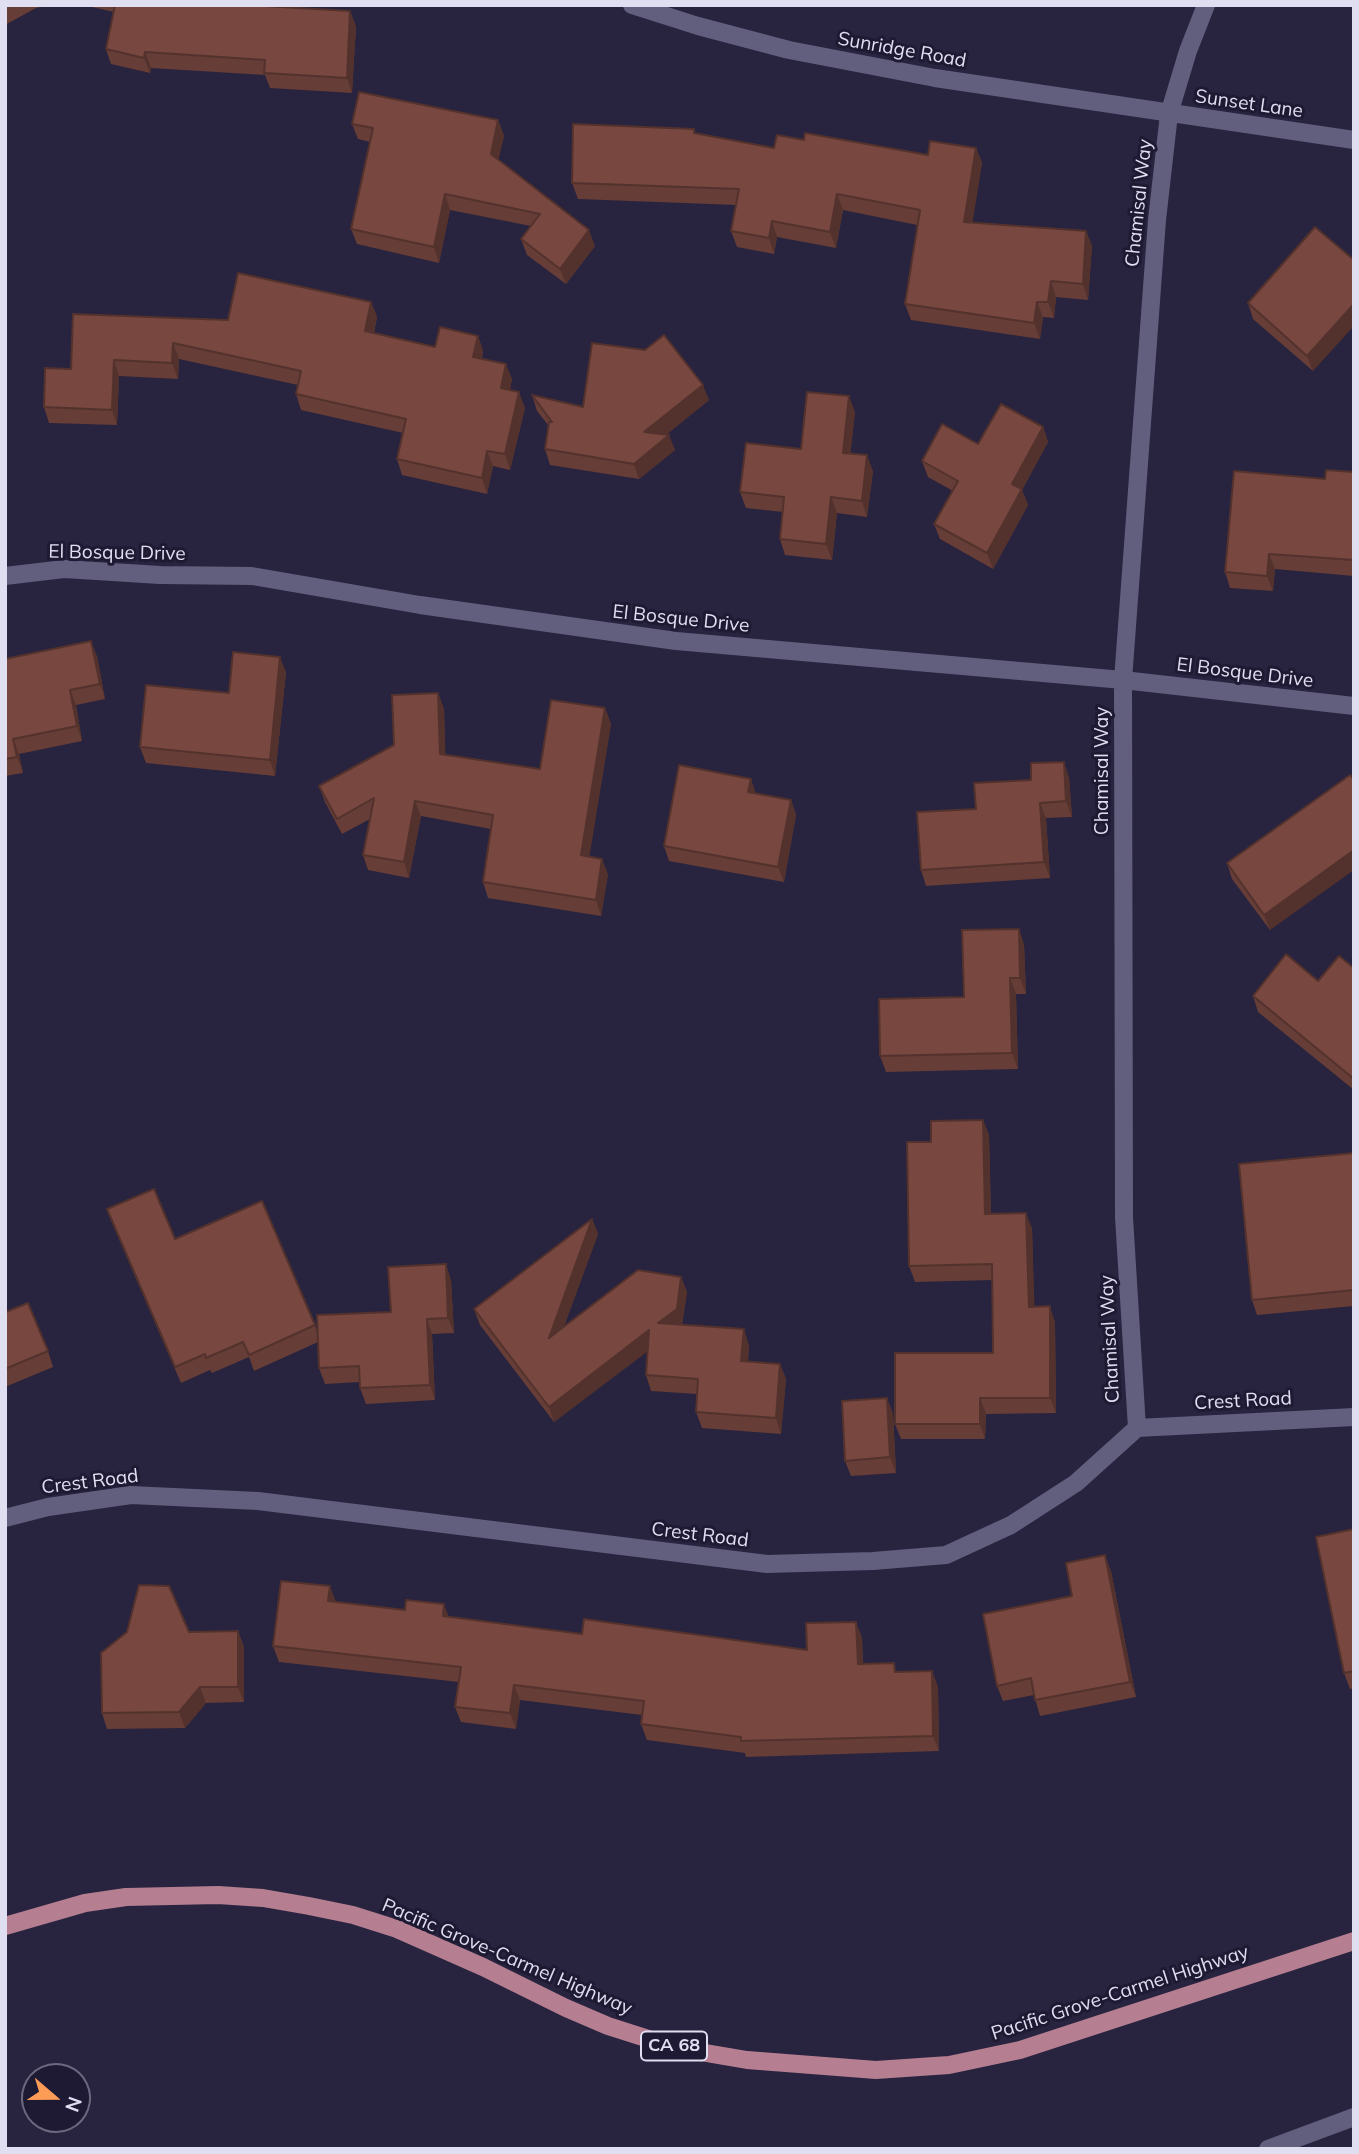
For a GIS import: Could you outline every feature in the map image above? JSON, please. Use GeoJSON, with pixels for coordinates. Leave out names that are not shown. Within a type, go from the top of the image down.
{"type":"FeatureCollection","features":[{"type":"Feature","properties":{"kind":"main road","name":"Pacific Grove-Carmel Highway"},"geometry":{"type":"LineString","coordinates":[[5,1927],[85,1903],[126,1896],[218,1895],[286,1902],[353,1915],[397,1929],[566,2008],[608,2026],[655,2041],[747,2060],[876,2070],[949,2066],[1020,2050],[1354,1941]]}},
{"type":"Feature","properties":{"kind":"street","name":"Sunridge Road"},"geometry":{"type":"LineString","coordinates":[[632,5],[789,50],[935,78],[1169,114]]}},
{"type":"Feature","properties":{"kind":"street","name":"Sunset Lane"},"geometry":{"type":"LineString","coordinates":[[1206,5],[1188,51],[1169,114],[1354,140]]}},
{"type":"Feature","properties":{"kind":"street","name":"Chamisal Way"},"geometry":{"type":"LineString","coordinates":[[1137,1429],[1124,1217],[1123,680],[1157,220],[1169,114]]}},
{"type":"Feature","properties":{"kind":"street","name":"El Bosque Drive"},"geometry":{"type":"LineString","coordinates":[[5,576],[64,569],[160,575],[252,576],[420,605],[676,641],[1123,680],[1354,706]]}},
{"type":"Feature","properties":{"kind":"street","name":"Crest Road"},"geometry":{"type":"LineString","coordinates":[[5,1518],[48,1507],[131,1495],[233,1500],[345,1511],[767,1564],[873,1561],[946,1555],[1011,1525],[1076,1483],[1137,1429],[1354,1417]]}},
{"type":"Feature","properties":{"kind":"street"},"geometry":{"type":"LineString","coordinates":[[1268,2149],[1354,2117]]}},
{"type":"Feature","properties":{"kind":"building"},"geometry":{"type":"Polygon","coordinates":[[[115,5],[247,5],[350,11],[347,78],[264,73],[265,60],[145,52],[144,58],[106,49],[115,5]]]}},
{"type":"Feature","properties":{"kind":"building"},"geometry":{"type":"Polygon","coordinates":[[[359,92],[498,120],[491,154],[589,230],[560,269],[521,239],[540,214],[445,194],[434,247],[351,229],[373,128],[352,124],[359,92]]]}},
{"type":"Feature","properties":{"kind":"building"},"geometry":{"type":"Polygon","coordinates":[[[573,124],[694,129],[694,133],[774,148],[777,135],[804,140],[805,133],[928,155],[930,141],[976,148],[964,222],[1086,231],[1083,284],[1051,281],[1048,302],[1037,302],[1034,323],[905,304],[920,210],[837,194],[830,232],[772,221],[769,238],[731,231],[739,189],[572,183],[573,124]]]}},
{"type":"Feature","properties":{"kind":"building"},"geometry":{"type":"Polygon","coordinates":[[[1315,227],[1354,260],[1354,304],[1307,356],[1248,303],[1315,227]]]}},
{"type":"Feature","properties":{"kind":"building"},"geometry":{"type":"Polygon","coordinates":[[[238,273],[371,302],[365,331],[435,347],[440,327],[478,336],[473,357],[506,364],[501,388],[519,392],[505,454],[487,451],[482,478],[397,459],[406,419],[296,394],[301,371],[173,343],[172,363],[114,360],[112,410],[44,407],[45,368],[71,369],[73,314],[228,320],[238,273]]]}},
{"type":"Feature","properties":{"kind":"building"},"geometry":{"type":"Polygon","coordinates":[[[664,335],[703,385],[644,432],[669,435],[634,464],[545,449],[549,422],[552,422],[532,395],[583,407],[592,343],[645,350],[664,335]]]}},
{"type":"Feature","properties":{"kind":"building"},"geometry":{"type":"Polygon","coordinates":[[[807,392],[849,396],[843,453],[867,455],[862,501],[831,497],[826,544],[780,539],[784,497],[740,492],[746,443],[801,449],[807,392]]]}},
{"type":"Feature","properties":{"kind":"building"},"geometry":{"type":"Polygon","coordinates":[[[1001,404],[1043,427],[1012,484],[1022,489],[987,553],[934,524],[958,481],[922,461],[942,424],[978,444],[1001,404]]]}},
{"type":"Feature","properties":{"kind":"building"},"geometry":{"type":"Polygon","coordinates":[[[1326,470],[1354,472],[1354,560],[1269,554],[1267,576],[1225,572],[1234,471],[1325,479],[1326,470]]]}},
{"type":"Feature","properties":{"kind":"building"},"geometry":{"type":"Polygon","coordinates":[[[91,641],[100,684],[70,690],[77,726],[13,739],[17,757],[5,759],[5,659],[91,641]]]}},
{"type":"Feature","properties":{"kind":"building"},"geometry":{"type":"Polygon","coordinates":[[[233,652],[280,657],[270,760],[140,747],[146,685],[229,693],[233,652]]]}},
{"type":"Feature","properties":{"kind":"building"},"geometry":{"type":"Polygon","coordinates":[[[438,693],[440,754],[540,769],[551,700],[605,708],[581,855],[602,859],[596,900],[483,882],[493,815],[415,801],[404,862],[363,855],[374,798],[337,819],[319,786],[394,745],[392,695],[438,693]]]}},
{"type":"Feature","properties":{"kind":"building"},"geometry":{"type":"Polygon","coordinates":[[[1064,762],[1066,801],[1040,803],[1044,862],[921,870],[917,812],[976,809],[974,783],[1031,780],[1031,763],[1064,762]]]}},
{"type":"Feature","properties":{"kind":"building"},"geometry":{"type":"Polygon","coordinates":[[[679,765],[751,779],[748,792],[791,800],[778,867],[664,846],[679,765]]]}},
{"type":"Feature","properties":{"kind":"building"},"geometry":{"type":"Polygon","coordinates":[[[1350,775],[1354,780],[1354,850],[1264,915],[1227,863],[1350,775]]]}},
{"type":"Feature","properties":{"kind":"building"},"geometry":{"type":"Polygon","coordinates":[[[1019,929],[1020,978],[1010,978],[1012,1053],[880,1056],[879,999],[964,997],[962,930],[1019,929]]]}},
{"type":"Feature","properties":{"kind":"building"},"geometry":{"type":"Polygon","coordinates":[[[1286,954],[1318,981],[1339,956],[1354,968],[1354,1079],[1253,996],[1286,954]]]}},
{"type":"Feature","properties":{"kind":"building"},"geometry":{"type":"Polygon","coordinates":[[[983,1120],[985,1214],[1026,1213],[1029,1307],[1050,1306],[1050,1398],[980,1398],[980,1424],[895,1424],[895,1353],[993,1353],[992,1264],[909,1266],[907,1142],[931,1142],[931,1121],[983,1120]]]}},
{"type":"Feature","properties":{"kind":"building"},"geometry":{"type":"Polygon","coordinates":[[[1354,1153],[1354,1290],[1252,1300],[1239,1164],[1354,1153]]]}},
{"type":"Feature","properties":{"kind":"building"},"geometry":{"type":"Polygon","coordinates":[[[154,1189],[175,1239],[262,1201],[315,1325],[249,1355],[243,1342],[206,1358],[205,1354],[175,1367],[107,1209],[154,1189]]]}},
{"type":"Feature","properties":{"kind":"building"},"geometry":{"type":"Polygon","coordinates":[[[592,1219],[549,1338],[638,1270],[681,1277],[677,1309],[658,1323],[744,1329],[741,1361],[780,1364],[776,1418],[696,1412],[698,1379],[646,1375],[649,1330],[549,1407],[474,1309],[592,1219]]]}},
{"type":"Feature","properties":{"kind":"building"},"geometry":{"type":"Polygon","coordinates":[[[446,1264],[448,1318],[427,1319],[430,1385],[360,1388],[359,1366],[319,1368],[317,1315],[391,1312],[388,1267],[446,1264]]]}},
{"type":"Feature","properties":{"kind":"building"},"geometry":{"type":"Polygon","coordinates":[[[28,1303],[48,1351],[5,1369],[5,1310],[6,1312],[28,1303]]]}},
{"type":"Feature","properties":{"kind":"building"},"geometry":{"type":"Polygon","coordinates":[[[887,1398],[890,1457],[845,1461],[842,1401],[887,1398]]]}},
{"type":"Feature","properties":{"kind":"building"},"geometry":{"type":"Polygon","coordinates":[[[1354,1529],[1354,1671],[1344,1673],[1316,1537],[1354,1529]]]}},
{"type":"Feature","properties":{"kind":"building"},"geometry":{"type":"Polygon","coordinates":[[[1105,1555],[1130,1682],[1035,1700],[1031,1678],[997,1686],[983,1614],[1072,1596],[1066,1563],[1105,1555]]]}},
{"type":"Feature","properties":{"kind":"building"},"geometry":{"type":"Polygon","coordinates":[[[281,1581],[330,1586],[328,1601],[405,1610],[406,1600],[444,1604],[443,1616],[582,1634],[584,1619],[807,1650],[806,1623],[856,1622],[858,1664],[894,1663],[895,1672],[932,1671],[933,1736],[741,1741],[741,1737],[641,1724],[644,1701],[514,1685],[510,1713],[455,1707],[461,1667],[273,1646],[281,1581]]]}},
{"type":"Feature","properties":{"kind":"building"},"geometry":{"type":"Polygon","coordinates":[[[139,1585],[169,1586],[189,1632],[238,1631],[238,1687],[200,1687],[179,1712],[102,1713],[101,1653],[127,1632],[139,1585]]]}}]}
